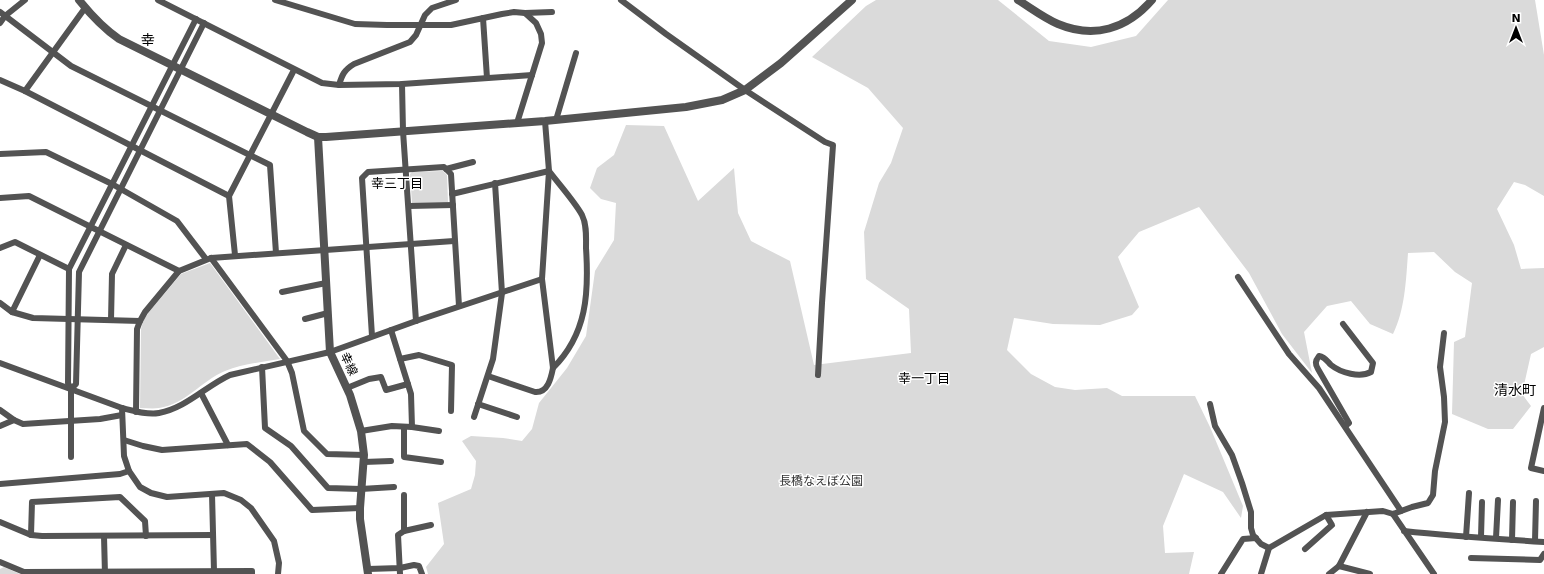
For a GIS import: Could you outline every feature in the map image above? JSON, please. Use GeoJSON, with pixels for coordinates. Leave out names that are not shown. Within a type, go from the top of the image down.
{"type":"FeatureCollection","features":[{"type":"Feature","properties":{"kind":"street"},"geometry":{"type":"LineString","coordinates":[[0,23],[3,14],[25,0]]}},
{"type":"Feature","properties":{"kind":"street"},"geometry":{"type":"LineString","coordinates":[[79,0],[107,31],[119,39],[318,136],[545,121],[686,107],[722,100],[745,90],[781,63],[852,0]]}},
{"type":"Feature","properties":{"kind":"street"},"geometry":{"type":"LineString","coordinates":[[158,0],[322,83],[339,86],[402,84],[532,75]]}},
{"type":"Feature","properties":{"kind":"street"},"geometry":{"type":"LineString","coordinates":[[275,0],[355,24],[452,25],[502,14],[552,12]]}},
{"type":"Feature","properties":{"kind":"street"},"geometry":{"type":"LineString","coordinates":[[339,86],[342,74],[347,68],[410,42],[416,35],[425,15],[432,8],[456,0]]}},
{"type":"Feature","properties":{"kind":"street"},"geometry":{"type":"LineString","coordinates":[[621,0],[745,90],[833,145],[818,375]]}},
{"type":"Feature","properties":{"kind":"street"},"geometry":{"type":"LineString","coordinates":[[1018,0],[1057,24],[1071,28],[1098,31],[1111,28],[1135,17],[1152,0]]}},
{"type":"Feature","properties":{"kind":"street"},"geometry":{"type":"LineString","coordinates":[[25,91],[85,8]]}},
{"type":"Feature","properties":{"kind":"street"},"geometry":{"type":"LineString","coordinates":[[517,123],[542,43],[541,34],[536,22],[525,13]]}},
{"type":"Feature","properties":{"kind":"street"},"geometry":{"type":"LineString","coordinates":[[3,14],[70,66],[251,154],[270,165],[276,253]]}},
{"type":"Feature","properties":{"kind":"street"},"geometry":{"type":"LineString","coordinates":[[483,18],[487,78]]}},
{"type":"Feature","properties":{"kind":"street"},"geometry":{"type":"LineString","coordinates":[[71,389],[76,384],[79,272],[160,110],[196,19]]}},
{"type":"Feature","properties":{"kind":"street"},"geometry":{"type":"LineString","coordinates":[[71,457],[71,389],[68,383],[69,269],[152,106],[204,23]]}},
{"type":"Feature","properties":{"kind":"street"},"geometry":{"type":"LineString","coordinates":[[556,120],[576,53]]}},
{"type":"Feature","properties":{"kind":"street"},"geometry":{"type":"LineString","coordinates":[[235,255],[229,196],[294,70]]}},
{"type":"Feature","properties":{"kind":"street"},"geometry":{"type":"LineString","coordinates":[[0,80],[25,91],[229,196]]}},
{"type":"Feature","properties":{"kind":"street"},"geometry":{"type":"LineString","coordinates":[[402,84],[403,131],[412,244],[416,321]]}},
{"type":"Feature","properties":{"kind":"street"},"geometry":{"type":"LineString","coordinates":[[488,376],[540,393],[544,390],[550,380],[553,368],[542,279],[549,171],[545,121]]}},
{"type":"Feature","properties":{"kind":"street","name":"幸線"},"geometry":{"type":"LineString","coordinates":[[318,136],[330,352],[347,388],[361,430],[364,458],[360,508],[368,571]]}},
{"type":"Feature","properties":{"kind":"street"},"geometry":{"type":"LineString","coordinates":[[0,154],[46,152],[112,184],[177,221],[209,259],[286,361],[292,373],[304,431],[327,454],[391,461]]}},
{"type":"Feature","properties":{"kind":"street"},"geometry":{"type":"LineString","coordinates":[[446,170],[474,162]]}},
{"type":"Feature","properties":{"kind":"street"},"geometry":{"type":"LineString","coordinates":[[372,336],[362,178],[368,172],[444,167],[451,174],[458,306]]}},
{"type":"Feature","properties":{"kind":"street"},"geometry":{"type":"LineString","coordinates":[[452,194],[549,171]]}},
{"type":"Feature","properties":{"kind":"street"},"geometry":{"type":"LineString","coordinates":[[549,171],[582,214],[585,223],[588,270],[586,302],[577,332],[562,359],[553,368]]}},
{"type":"Feature","properties":{"kind":"street"},"geometry":{"type":"LineString","coordinates":[[474,417],[493,359],[502,293],[495,183]]}},
{"type":"Feature","properties":{"kind":"street"},"geometry":{"type":"LineString","coordinates":[[0,198],[29,196],[179,271]]}},
{"type":"Feature","properties":{"kind":"street"},"geometry":{"type":"LineString","coordinates":[[409,206],[452,205]]}},
{"type":"Feature","properties":{"kind":"street"},"geometry":{"type":"LineString","coordinates":[[136,412],[137,329],[145,312],[179,271],[209,259],[235,255],[366,248],[454,241]]}},
{"type":"Feature","properties":{"kind":"street"},"geometry":{"type":"LineString","coordinates":[[0,248],[15,242],[69,269]]}},
{"type":"Feature","properties":{"kind":"street"},"geometry":{"type":"LineString","coordinates":[[110,320],[112,274],[126,245]]}},
{"type":"Feature","properties":{"kind":"street"},"geometry":{"type":"LineString","coordinates":[[12,312],[40,255]]}},
{"type":"Feature","properties":{"kind":"street"},"geometry":{"type":"LineString","coordinates":[[1238,277],[1289,354],[1319,388],[1401,511]]}},
{"type":"Feature","properties":{"kind":"street"},"geometry":{"type":"LineString","coordinates":[[0,363],[122,408],[136,412],[158,413],[178,407],[201,393],[218,380],[230,375],[330,352],[458,306],[542,279]]}},
{"type":"Feature","properties":{"kind":"street"},"geometry":{"type":"LineString","coordinates":[[282,292],[326,283]]}},
{"type":"Feature","properties":{"kind":"street"},"geometry":{"type":"LineString","coordinates":[[0,303],[12,312],[33,318],[140,321]]}},
{"type":"Feature","properties":{"kind":"street"},"geometry":{"type":"LineString","coordinates":[[305,319],[328,313]]}},
{"type":"Feature","properties":{"kind":"street"},"geometry":{"type":"LineString","coordinates":[[1343,324],[1373,363],[1371,372],[1367,374],[1357,374],[1341,371],[1332,366],[1323,357],[1318,356],[1316,359],[1318,369],[1349,423],[1345,426]]}},
{"type":"Feature","properties":{"kind":"street"},"geometry":{"type":"LineString","coordinates":[[391,330],[411,394],[412,427]]}},
{"type":"Feature","properties":{"kind":"street"},"geometry":{"type":"LineString","coordinates":[[1261,574],[1268,548],[1326,515],[1367,512],[1383,512],[1393,514],[1428,503],[1433,495],[1435,471],[1445,422],[1444,397],[1440,366],[1444,333]]}},
{"type":"Feature","properties":{"kind":"street"},"geometry":{"type":"LineString","coordinates":[[400,360],[419,355],[452,365],[451,411]]}},
{"type":"Feature","properties":{"kind":"street"},"geometry":{"type":"LineString","coordinates":[[262,367],[265,428],[291,446],[328,488],[361,489],[394,487]]}},
{"type":"Feature","properties":{"kind":"street"},"geometry":{"type":"LineString","coordinates":[[347,388],[369,379],[381,377],[386,390],[408,384]]}},
{"type":"Feature","properties":{"kind":"street"},"geometry":{"type":"LineString","coordinates":[[201,393],[228,445]]}},
{"type":"Feature","properties":{"kind":"street"},"geometry":{"type":"LineString","coordinates":[[478,404],[517,416]]}},
{"type":"Feature","properties":{"kind":"street"},"geometry":{"type":"LineString","coordinates":[[1210,404],[1215,426],[1232,455],[1242,483],[1251,512],[1251,528],[1261,544],[1268,548]]}},
{"type":"Feature","properties":{"kind":"street"},"geometry":{"type":"LineString","coordinates":[[122,408],[124,456],[129,471],[140,487],[151,493],[167,497],[224,493],[240,500],[251,508],[274,541],[279,563],[278,574]]}},
{"type":"Feature","properties":{"kind":"street"},"geometry":{"type":"LineString","coordinates":[[1544,408],[1542,424],[1531,468],[1544,471]]}},
{"type":"Feature","properties":{"kind":"street"},"geometry":{"type":"LineString","coordinates":[[0,410],[14,420],[23,424],[72,421],[122,415]]}},
{"type":"Feature","properties":{"kind":"street"},"geometry":{"type":"LineString","coordinates":[[0,426],[14,420]]}},
{"type":"Feature","properties":{"kind":"street"},"geometry":{"type":"LineString","coordinates":[[361,430],[392,426],[439,431]]}},
{"type":"Feature","properties":{"kind":"street"},"geometry":{"type":"LineString","coordinates":[[404,427],[404,457],[441,462]]}},
{"type":"Feature","properties":{"kind":"street"},"geometry":{"type":"LineString","coordinates":[[124,440],[162,450],[212,448],[247,444],[270,462],[312,510],[360,508]]}},
{"type":"Feature","properties":{"kind":"street"},"geometry":{"type":"LineString","coordinates":[[0,484],[120,474],[129,471]]}},
{"type":"Feature","properties":{"kind":"street"},"geometry":{"type":"LineString","coordinates":[[1466,537],[1469,493]]}},
{"type":"Feature","properties":{"kind":"street"},"geometry":{"type":"LineString","coordinates":[[212,494],[214,571]]}},
{"type":"Feature","properties":{"kind":"street"},"geometry":{"type":"LineString","coordinates":[[404,494],[404,531]]}},
{"type":"Feature","properties":{"kind":"street"},"geometry":{"type":"LineString","coordinates":[[31,535],[32,502],[120,497],[145,521],[146,536]]}},
{"type":"Feature","properties":{"kind":"street"},"geometry":{"type":"LineString","coordinates":[[1496,538],[1498,500]]}},
{"type":"Feature","properties":{"kind":"street"},"geometry":{"type":"LineString","coordinates":[[1535,541],[1536,501]]}},
{"type":"Feature","properties":{"kind":"street"},"geometry":{"type":"LineString","coordinates":[[1481,537],[1482,502]]}},
{"type":"Feature","properties":{"kind":"street"},"geometry":{"type":"LineString","coordinates":[[1512,540],[1513,502]]}},
{"type":"Feature","properties":{"kind":"street"},"geometry":{"type":"LineString","coordinates":[[1328,574],[1339,566],[1367,512]]}},
{"type":"Feature","properties":{"kind":"street"},"geometry":{"type":"LineString","coordinates":[[1393,514],[1434,574]]}},
{"type":"Feature","properties":{"kind":"street"},"geometry":{"type":"LineString","coordinates":[[1305,549],[1332,525],[1326,515]]}},
{"type":"Feature","properties":{"kind":"street"},"geometry":{"type":"LineString","coordinates":[[0,522],[31,535],[213,535]]}},
{"type":"Feature","properties":{"kind":"street"},"geometry":{"type":"LineString","coordinates":[[400,571],[398,535],[404,531],[431,525]]}},
{"type":"Feature","properties":{"kind":"street"},"geometry":{"type":"LineString","coordinates":[[1404,531],[1544,542]]}},
{"type":"Feature","properties":{"kind":"street"},"geometry":{"type":"LineString","coordinates":[[104,536],[105,573]]}},
{"type":"Feature","properties":{"kind":"street"},"geometry":{"type":"LineString","coordinates":[[1221,574],[1243,538],[1256,538]]}},
{"type":"Feature","properties":{"kind":"street"},"geometry":{"type":"LineString","coordinates":[[1472,558],[1540,560],[1544,554]]}},
{"type":"Feature","properties":{"kind":"street"},"geometry":{"type":"LineString","coordinates":[[0,562],[24,572],[105,573],[252,571],[252,574]]}},
{"type":"Feature","properties":{"kind":"street"},"geometry":{"type":"LineString","coordinates":[[368,571],[400,571],[414,565],[419,566],[422,574]]}},
{"type":"Feature","properties":{"kind":"street"},"geometry":{"type":"LineString","coordinates":[[1339,566],[1370,574]]}},
{"type":"Feature","properties":{"kind":"green space","name":"長橋なえぼ公園"},"geometry":{"type":"Polygon","coordinates":[[[876,0],[998,0],[1049,41],[1091,47],[1136,36],[1168,0],[1535,0],[1544,55],[1544,196],[1525,185],[1514,182],[1497,209],[1514,245],[1521,269],[1544,268],[1544,347],[1531,354],[1522,394],[1531,406],[1513,429],[1488,429],[1452,414],[1454,342],[1465,337],[1472,283],[1455,272],[1434,252],[1408,253],[1406,284],[1400,315],[1393,334],[1370,324],[1351,301],[1327,306],[1304,332],[1312,373],[1282,334],[1249,273],[1199,207],[1139,232],[1118,257],[1139,307],[1132,315],[1100,325],[1053,324],[1014,318],[1007,350],[1031,374],[1055,387],[1075,390],[1107,388],[1122,396],[1195,396],[1210,427],[1243,506],[1241,518],[1223,492],[1184,474],[1163,526],[1165,553],[1194,552],[1189,574],[428,574],[426,567],[444,544],[438,503],[471,489],[475,475],[476,461],[462,441],[471,436],[522,441],[532,429],[539,403],[567,368],[586,336],[595,271],[614,240],[616,203],[601,199],[590,188],[597,168],[614,155],[626,125],[664,126],[698,201],[734,168],[738,213],[751,241],[790,261],[814,365],[911,353],[909,309],[866,279],[864,232],[879,183],[891,163],[903,128],[868,88],[812,57],[866,6],[876,0]]]}},
{"type":"Feature","properties":{"kind":"green space"},"geometry":{"type":"Polygon","coordinates":[[[443,171],[447,175],[448,202],[412,203],[410,174],[412,172],[443,171]]]}},
{"type":"Feature","properties":{"kind":"green space"},"geometry":{"type":"Polygon","coordinates":[[[210,263],[280,359],[245,365],[225,371],[208,380],[185,397],[169,406],[140,408],[141,329],[143,321],[181,274],[210,263]]]}},
{"type":"Feature","properties":{"kind":"green space"},"geometry":{"type":"Polygon","coordinates":[[[4,567],[20,574],[0,574],[0,569],[4,567]]]}},
{"type":"Feature","properties":{"kind":"district","name":"幸"},"geometry":{"type":"Point","coordinates":[148,40]}},
{"type":"Feature","properties":{"kind":"district","name":"幸三丁目"},"geometry":{"type":"Point","coordinates":[397,183]}},
{"type":"Feature","properties":{"kind":"district","name":"幸一丁目"},"geometry":{"type":"Point","coordinates":[924,378]}},
{"type":"Feature","properties":{"kind":"district","name":"清水町"},"geometry":{"type":"Point","coordinates":[1515,390]}}]}
